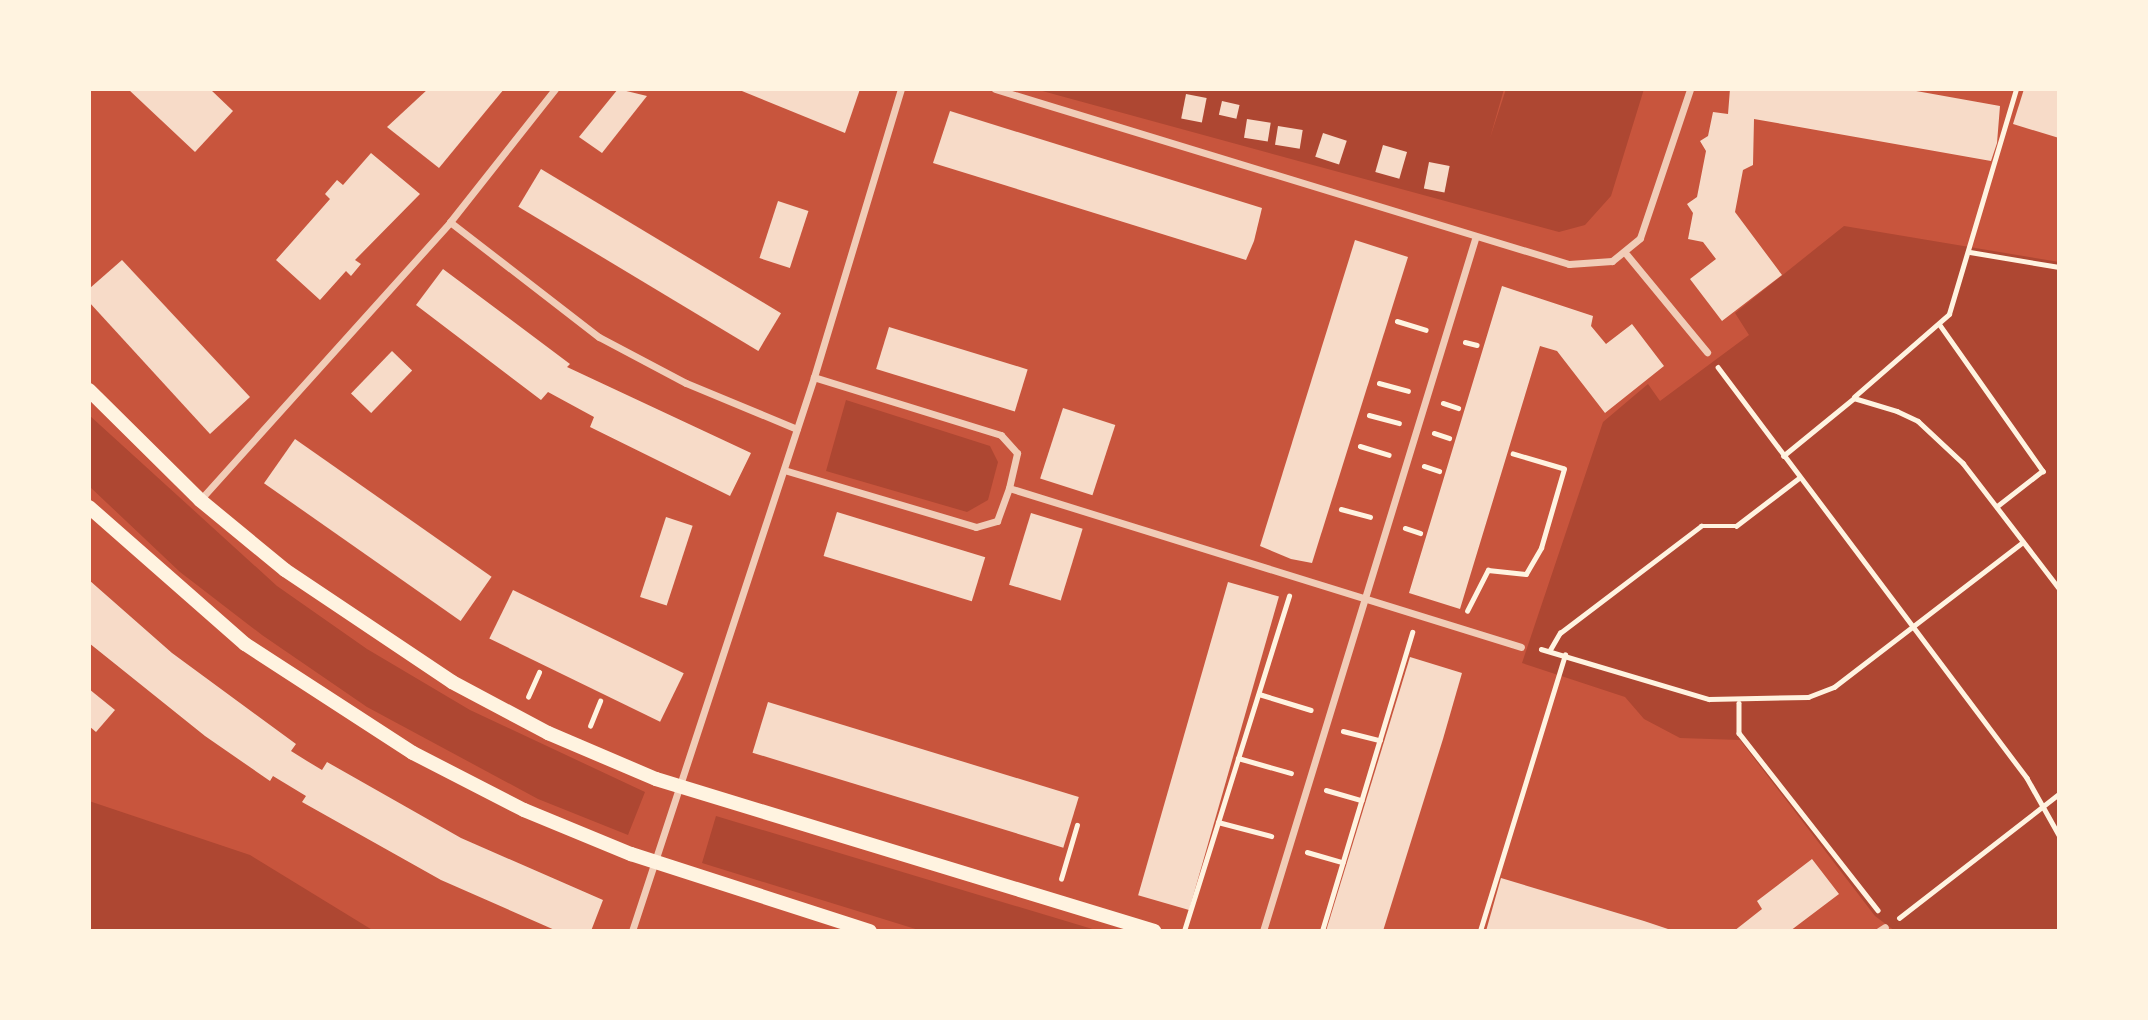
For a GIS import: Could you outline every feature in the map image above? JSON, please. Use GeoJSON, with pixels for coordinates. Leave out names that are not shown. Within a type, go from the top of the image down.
{"type":"FeatureCollection","features":[{"type":"Feature","properties":{"kind":"main road"},"geometry":{"type":"LineString","coordinates":[[89,390],[200,500],[285,570],[452,682],[548,733],[683,788],[1154,931]]}},
{"type":"Feature","properties":{"kind":"main road"},"geometry":{"type":"LineString","coordinates":[[89,507],[245,644],[350,714],[524,810],[656,862],[870,931]]}},
{"type":"Feature","properties":{"kind":"street"},"geometry":{"type":"LineString","coordinates":[[200,500],[450,222],[555,89]]}},
{"type":"Feature","properties":{"kind":"street"},"geometry":{"type":"LineString","coordinates":[[632,931],[683,788],[814,377],[901,89]]}},
{"type":"Feature","properties":{"kind":"street"},"geometry":{"type":"LineString","coordinates":[[995,89],[1475,239],[1569,264],[1627,255],[1651,217],[1690,89]]}},
{"type":"Feature","properties":{"kind":"street"},"geometry":{"type":"LineString","coordinates":[[450,222],[599,337],[686,383],[797,429]]}},
{"type":"Feature","properties":{"kind":"street"},"geometry":{"type":"LineString","coordinates":[[1264,931],[1475,239]]}},
{"type":"Feature","properties":{"kind":"street"},"geometry":{"type":"LineString","coordinates":[[1627,255],[1707,352]]}},
{"type":"Feature","properties":{"kind":"street"},"geometry":{"type":"LineString","coordinates":[[784,470],[976,527],[998,521],[1009,488],[1017,453],[1001,435],[814,377]]}},
{"type":"Feature","properties":{"kind":"street"},"geometry":{"type":"LineString","coordinates":[[1009,488],[1521,647]]}},
{"type":"Feature","properties":{"kind":"path"},"geometry":{"type":"LineString","coordinates":[[1783,456],[1940,325],[1970,251],[2016,89]]}},
{"type":"Feature","properties":{"kind":"path"},"geometry":{"type":"LineString","coordinates":[[1970,251],[2059,267]]}},
{"type":"Feature","properties":{"kind":"path"},"geometry":{"type":"LineString","coordinates":[[1397,321],[1434,333]]}},
{"type":"Feature","properties":{"kind":"path"},"geometry":{"type":"LineString","coordinates":[[1940,325],[2043,471],[1997,507]]}},
{"type":"Feature","properties":{"kind":"path"},"geometry":{"type":"LineString","coordinates":[[1707,352],[2045,807],[2059,835]]}},
{"type":"Feature","properties":{"kind":"path"},"geometry":{"type":"LineString","coordinates":[[1379,383],[1415,393]]}},
{"type":"Feature","properties":{"kind":"path"},"geometry":{"type":"LineString","coordinates":[[1854,398],[1917,421],[1997,507],[2059,588]]}},
{"type":"Feature","properties":{"kind":"path"},"geometry":{"type":"LineString","coordinates":[[1439,401],[1458,408]]}},
{"type":"Feature","properties":{"kind":"path"},"geometry":{"type":"LineString","coordinates":[[1369,415],[1406,425]]}},
{"type":"Feature","properties":{"kind":"path"},"geometry":{"type":"LineString","coordinates":[[1360,446],[1396,458]]}},
{"type":"Feature","properties":{"kind":"path"},"geometry":{"type":"LineString","coordinates":[[1461,629],[1488,570],[1526,573],[1545,534],[1564,469],[1513,454]]}},
{"type":"Feature","properties":{"kind":"path"},"geometry":{"type":"LineString","coordinates":[[1550,650],[1560,634],[1701,526],[1736,526],[1799,478]]}},
{"type":"Feature","properties":{"kind":"path"},"geometry":{"type":"LineString","coordinates":[[1340,509],[1377,519]]}},
{"type":"Feature","properties":{"kind":"path"},"geometry":{"type":"LineString","coordinates":[[1480,931],[1565,655],[1739,703],[1808,697],[1834,687],[2023,542]]}},
{"type":"Feature","properties":{"kind":"path"},"geometry":{"type":"LineString","coordinates":[[1184,931],[1295,578]]}},
{"type":"Feature","properties":{"kind":"path"},"geometry":{"type":"LineString","coordinates":[[1322,931],[1418,615]]}},
{"type":"Feature","properties":{"kind":"path"},"geometry":{"type":"LineString","coordinates":[[1259,694],[1317,712]]}},
{"type":"Feature","properties":{"kind":"path"},"geometry":{"type":"LineString","coordinates":[[1739,703],[1739,733],[1878,911],[1894,921],[1902,931]]}},
{"type":"Feature","properties":{"kind":"path"},"geometry":{"type":"LineString","coordinates":[[1338,729],[1380,740]]}},
{"type":"Feature","properties":{"kind":"path"},"geometry":{"type":"LineString","coordinates":[[1238,758],[1297,775]]}},
{"type":"Feature","properties":{"kind":"path"},"geometry":{"type":"LineString","coordinates":[[1319,788],[1362,800]]}},
{"type":"Feature","properties":{"kind":"path"},"geometry":{"type":"LineString","coordinates":[[1882,929],[2059,794]]}},
{"type":"Feature","properties":{"kind":"path"},"geometry":{"type":"LineString","coordinates":[[1218,822],[1278,838]]}},
{"type":"Feature","properties":{"kind":"path"},"geometry":{"type":"LineString","coordinates":[[1055,900],[1077,825]]}},
{"type":"Feature","properties":{"kind":"path"},"geometry":{"type":"LineString","coordinates":[[1301,850],[1343,862]]}},
{"type":"Feature","properties":{"kind":"shaded area"},"geometry":{"type":"Polygon","coordinates":[[[1035,89],[1504,89],[1490,138],[1506,89],[1644,89],[1611,196],[1585,225],[1559,232],[1035,89]]]}},
{"type":"Feature","properties":{"kind":"shaded area"},"geometry":{"type":"Polygon","coordinates":[[[1844,226],[2059,262],[2059,931],[1895,931],[1875,916],[1740,740],[1680,738],[1644,719],[1625,697],[1522,663],[1603,422],[1648,384],[1660,401],[1749,335],[1735,313],[1844,226]]]}},
{"type":"Feature","properties":{"kind":"shaded area"},"geometry":{"type":"Polygon","coordinates":[[[846,400],[990,446],[998,462],[988,500],[967,512],[826,471],[846,400]]]}},
{"type":"Feature","properties":{"kind":"shaded area"},"geometry":{"type":"Polygon","coordinates":[[[89,415],[277,586],[367,649],[470,710],[645,792],[628,835],[538,799],[367,707],[262,635],[180,572],[89,486],[89,415]]]}},
{"type":"Feature","properties":{"kind":"shaded area"},"geometry":{"type":"Polygon","coordinates":[[[89,801],[250,855],[374,931],[89,931],[89,801]]]}},
{"type":"Feature","properties":{"kind":"shaded area"},"geometry":{"type":"Polygon","coordinates":[[[716,816],[1099,931],[922,931],[702,863],[716,816]]]}},
{"type":"Feature","properties":{"kind":"building"},"geometry":{"type":"Polygon","coordinates":[[[128,89],[210,89],[233,111],[195,152],[128,89]]]}},
{"type":"Feature","properties":{"kind":"building"},"geometry":{"type":"Polygon","coordinates":[[[428,89],[504,89],[439,168],[387,127],[428,89]]]}},
{"type":"Feature","properties":{"kind":"building"},"geometry":{"type":"Polygon","coordinates":[[[618,89],[647,96],[602,153],[579,137],[618,89]]]}},
{"type":"Feature","properties":{"kind":"building"},"geometry":{"type":"Polygon","coordinates":[[[737,89],[860,89],[845,133],[737,89]]]}},
{"type":"Feature","properties":{"kind":"building"},"geometry":{"type":"Polygon","coordinates":[[[1730,89],[1905,89],[2000,106],[1997,143],[1991,161],[1754,119],[1753,165],[1743,170],[1735,212],[1782,275],[1722,321],[1690,279],[1716,259],[1703,242],[1688,239],[1693,213],[1687,204],[1697,197],[1706,151],[1700,141],[1708,136],[1713,112],[1728,114],[1730,89]]]}},
{"type":"Feature","properties":{"kind":"building"},"geometry":{"type":"Polygon","coordinates":[[[2024,89],[2059,89],[2059,138],[2013,124],[2024,89]]]}},
{"type":"Feature","properties":{"kind":"building"},"geometry":{"type":"Polygon","coordinates":[[[1186,94],[1207,98],[1202,123],[1181,119],[1186,94]]]}},
{"type":"Feature","properties":{"kind":"building"},"geometry":{"type":"Polygon","coordinates":[[[1222,101],[1240,105],[1236,119],[1219,115],[1222,101]]]}},
{"type":"Feature","properties":{"kind":"building"},"geometry":{"type":"Polygon","coordinates":[[[950,111],[1262,208],[1246,260],[933,163],[950,111]]]}},
{"type":"Feature","properties":{"kind":"building"},"geometry":{"type":"Polygon","coordinates":[[[1247,119],[1271,123],[1268,142],[1244,138],[1247,119]]]}},
{"type":"Feature","properties":{"kind":"building"},"geometry":{"type":"Polygon","coordinates":[[[1278,126],[1303,130],[1300,149],[1275,145],[1278,126]]]}},
{"type":"Feature","properties":{"kind":"building"},"geometry":{"type":"Polygon","coordinates":[[[1323,133],[1347,141],[1339,165],[1315,157],[1323,133]]]}},
{"type":"Feature","properties":{"kind":"building"},"geometry":{"type":"Polygon","coordinates":[[[1383,145],[1407,152],[1399,179],[1375,172],[1383,145]]]}},
{"type":"Feature","properties":{"kind":"building"},"geometry":{"type":"Polygon","coordinates":[[[371,153],[420,194],[355,260],[361,264],[351,276],[346,271],[320,300],[276,260],[330,199],[325,194],[337,180],[343,185],[371,153]]]}},
{"type":"Feature","properties":{"kind":"building"},"geometry":{"type":"Polygon","coordinates":[[[1429,162],[1450,166],[1444,193],[1424,189],[1429,162]]]}},
{"type":"Feature","properties":{"kind":"building"},"geometry":{"type":"Polygon","coordinates":[[[541,169],[781,313],[758,351],[518,207],[541,169]]]}},
{"type":"Feature","properties":{"kind":"building"},"geometry":{"type":"Polygon","coordinates":[[[778,201],[808,211],[790,268],[759,258],[778,201]]]}},
{"type":"Feature","properties":{"kind":"building"},"geometry":{"type":"Polygon","coordinates":[[[1355,240],[1408,257],[1312,563],[1291,559],[1260,546],[1355,240]]]}},
{"type":"Feature","properties":{"kind":"building"},"geometry":{"type":"Polygon","coordinates":[[[122,260],[250,397],[210,434],[89,302],[90,288],[122,260]]]}},
{"type":"Feature","properties":{"kind":"building"},"geometry":{"type":"Polygon","coordinates":[[[443,269],[570,364],[567,367],[751,453],[730,496],[590,427],[594,417],[548,392],[541,400],[416,305],[443,269]]]}},
{"type":"Feature","properties":{"kind":"building"},"geometry":{"type":"Polygon","coordinates":[[[1502,286],[1593,316],[1591,326],[1606,344],[1632,324],[1664,366],[1605,413],[1557,351],[1540,346],[1460,609],[1409,593],[1502,286]]]}},
{"type":"Feature","properties":{"kind":"building"},"geometry":{"type":"Polygon","coordinates":[[[889,327],[1028,369],[1015,411],[876,369],[889,327]]]}},
{"type":"Feature","properties":{"kind":"building"},"geometry":{"type":"Polygon","coordinates":[[[392,351],[412,370],[371,413],[351,393],[392,351]]]}},
{"type":"Feature","properties":{"kind":"building"},"geometry":{"type":"Polygon","coordinates":[[[1063,408],[1115,425],[1092,495],[1040,478],[1063,408]]]}},
{"type":"Feature","properties":{"kind":"building"},"geometry":{"type":"Polygon","coordinates":[[[295,439],[492,577],[461,621],[264,483],[295,439]]]}},
{"type":"Feature","properties":{"kind":"building"},"geometry":{"type":"Polygon","coordinates":[[[837,512],[985,557],[972,601],[824,556],[837,512]]]}},
{"type":"Feature","properties":{"kind":"building"},"geometry":{"type":"Polygon","coordinates":[[[1031,513],[1083,529],[1061,601],[1009,585],[1031,513]]]}},
{"type":"Feature","properties":{"kind":"building"},"geometry":{"type":"Polygon","coordinates":[[[666,517],[693,526],[667,606],[640,597],[666,517]]]}},
{"type":"Feature","properties":{"kind":"building"},"geometry":{"type":"Polygon","coordinates":[[[89,580],[172,653],[296,744],[291,751],[307,761],[322,770],[327,762],[461,838],[603,900],[591,931],[557,931],[441,880],[302,802],[306,796],[273,776],[270,781],[205,736],[89,643],[89,580]]]}},
{"type":"Feature","properties":{"kind":"building"},"geometry":{"type":"Polygon","coordinates":[[[1228,582],[1279,597],[1189,910],[1138,895],[1228,582]]]}},
{"type":"Feature","properties":{"kind":"building"},"geometry":{"type":"Polygon","coordinates":[[[513,590],[684,673],[660,722],[489,639],[513,590]]]}},
{"type":"Feature","properties":{"kind":"building"},"geometry":{"type":"Polygon","coordinates":[[[1410,657],[1462,673],[1443,739],[1383,931],[1326,931],[1410,657]]]}},
{"type":"Feature","properties":{"kind":"building"},"geometry":{"type":"Polygon","coordinates":[[[89,689],[115,710],[96,732],[89,726],[89,689]]]}},
{"type":"Feature","properties":{"kind":"building"},"geometry":{"type":"Polygon","coordinates":[[[768,702],[1079,797],[1063,848],[753,753],[768,702]]]}},
{"type":"Feature","properties":{"kind":"building"},"geometry":{"type":"Polygon","coordinates":[[[1812,859],[1839,894],[1790,931],[1734,931],[1762,909],[1757,901],[1812,859]]]}},
{"type":"Feature","properties":{"kind":"building"},"geometry":{"type":"Polygon","coordinates":[[[1501,878],[1644,921],[1674,931],[1486,931],[1501,878]]]}}]}
